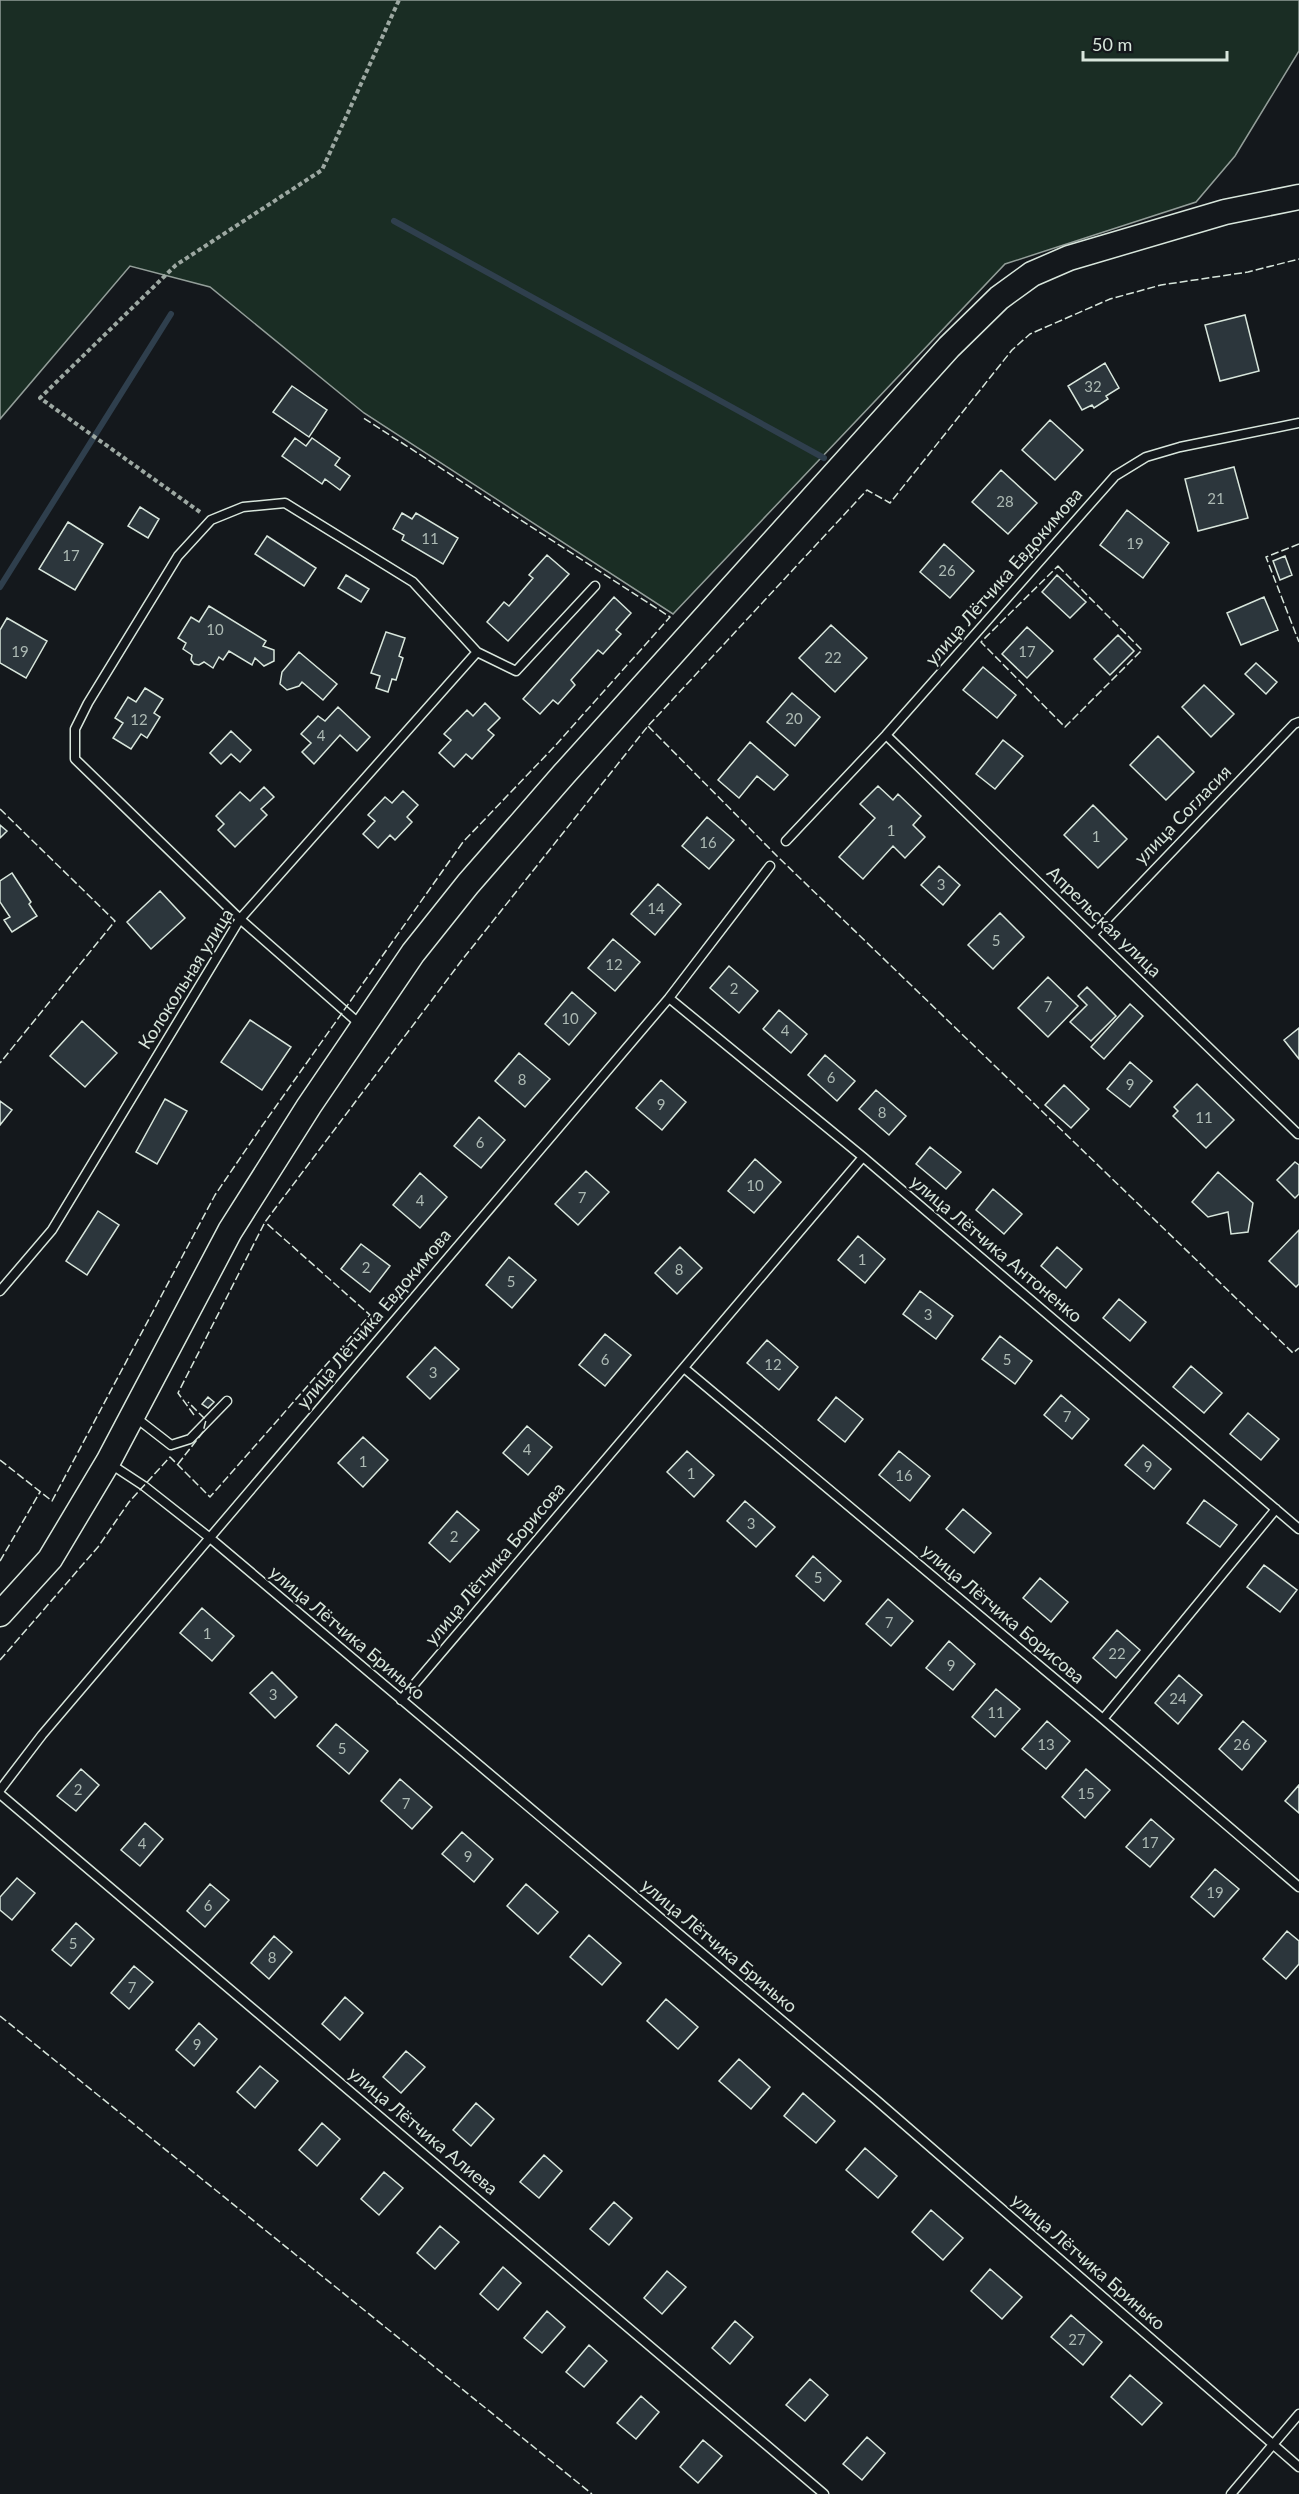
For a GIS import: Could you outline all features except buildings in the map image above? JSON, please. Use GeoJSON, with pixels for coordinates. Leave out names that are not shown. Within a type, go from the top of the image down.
{"type":"FeatureCollection","features":[{"type":"Feature","properties":{"kind":"street"},"geometry":{"type":"LineString","coordinates":[[0,1614],[50,1559],[108,1462],[230,1231],[362,1027],[413,953],[468,884],[949,347],[999,298],[1032,274],[1069,258],[1225,212],[1299,197]]}},
{"type":"Feature","properties":{"kind":"lane","name":"улица Лётчика Евдокимова"},"geometry":{"type":"LineString","coordinates":[[786,841],[886,735],[1115,476],[1146,457],[1180,447],[1299,423]]}},
{"type":"Feature","properties":{"kind":"lane"},"geometry":{"type":"LineString","coordinates":[[362,1027],[240,919],[75,759],[75,729],[88,703],[178,556],[210,520],[243,507],[285,503],[413,582],[477,652],[516,671],[595,585]]}},
{"type":"Feature","properties":{"kind":"lane","name":"Колокольная улица"},"geometry":{"type":"LineString","coordinates":[[0,1291],[52,1230],[240,919],[477,652]]}},
{"type":"Feature","properties":{"kind":"lane","name":"улица Согласия"},"geometry":{"type":"LineString","coordinates":[[1093,934],[1294,724],[1299,722]]}},
{"type":"Feature","properties":{"kind":"lane","name":"Апрельская улица"},"geometry":{"type":"LineString","coordinates":[[886,735],[1298,1134]]}},
{"type":"Feature","properties":{"kind":"lane","name":"улица Лётчика Евдокимова"},"geometry":{"type":"LineString","coordinates":[[0,1792],[42,1735],[669,998],[770,866]]}},
{"type":"Feature","properties":{"kind":"lane","name":"улица Лётчика Антоненко"},"geometry":{"type":"LineString","coordinates":[[669,998],[862,1157],[1299,1529]]}},
{"type":"Feature","properties":{"kind":"lane","name":"улица Лётчика Борисова"},"geometry":{"type":"LineString","coordinates":[[401,1700],[862,1157]]}},
{"type":"Feature","properties":{"kind":"lane","name":"улица Лётчика Борисова"},"geometry":{"type":"LineString","coordinates":[[684,1368],[1103,1719],[1299,1887]]}},
{"type":"Feature","properties":{"kind":"lane"},"geometry":{"type":"LineString","coordinates":[[132,1415],[171,1445],[190,1439],[227,1401]]}},
{"type":"Feature","properties":{"kind":"lane","name":"улица Лётчика Бринько"},"geometry":{"type":"LineString","coordinates":[[108,1462],[144,1486],[210,1539],[875,2099],[1299,2467]]}},
{"type":"Feature","properties":{"kind":"lane"},"geometry":{"type":"LineString","coordinates":[[1103,1719],[1276,1509]]}},
{"type":"Feature","properties":{"kind":"lane","name":"улица Лётчика Алиева"},"geometry":{"type":"LineString","coordinates":[[0,1792],[825,2494]]}},
{"type":"Feature","properties":{"kind":"lane"},"geometry":{"type":"LineString","coordinates":[[1231,2494],[1299,2414]]}},
{"type":"Feature","properties":{"kind":"path"},"geometry":{"type":"LineString","coordinates":[[210,520],[40,398],[176,265],[322,170],[399,0]]}},
{"type":"Feature","properties":{"kind":"green space"},"geometry":{"type":"Polygon","coordinates":[[[0,0],[1299,0],[1299,51],[1235,156],[1196,202],[1005,264],[673,614],[364,413],[210,287],[130,266],[0,419],[0,0]]]}},
{"type":"Feature","properties":{"kind":"waterway"},"geometry":{"type":"LineString","coordinates":[[394,221],[824,458]]}},
{"type":"Feature","properties":{"kind":"waterway"},"geometry":{"type":"LineString","coordinates":[[0,587],[171,314]]}},
{"type":"Feature","properties":{"kind":"fence"},"geometry":{"type":"LineString","coordinates":[[194,1415],[178,1393],[265,1222],[462,960],[648,726],[867,490],[890,503],[1012,350],[1030,334],[1110,299],[1161,285],[1248,272],[1299,259]]}},
{"type":"Feature","properties":{"kind":"fence"},"geometry":{"type":"LineString","coordinates":[[0,1460],[52,1501],[215,1195],[262,1126],[463,842],[554,747],[670,617],[362,417]]}},
{"type":"Feature","properties":{"kind":"fence"},"geometry":{"type":"LineString","coordinates":[[1299,544],[1266,557],[1299,642]]}},
{"type":"Feature","properties":{"kind":"fence"},"geometry":{"type":"LineString","coordinates":[[1058,566],[1142,650],[1065,727],[981,642],[1058,566]]}},
{"type":"Feature","properties":{"kind":"fence"},"geometry":{"type":"LineString","coordinates":[[648,726],[777,856],[1293,1353],[1299,1348]]}},
{"type":"Feature","properties":{"kind":"fence"},"geometry":{"type":"LineString","coordinates":[[0,809],[115,921],[0,1063]]}},
{"type":"Feature","properties":{"kind":"fence"},"geometry":{"type":"LineString","coordinates":[[0,1660],[98,1547],[129,1502],[170,1457],[210,1497],[370,1315],[265,1222]]}},
{"type":"Feature","properties":{"kind":"fence"},"geometry":{"type":"LineString","coordinates":[[178,1464],[203,1432],[206,1420],[188,1402]]}},
{"type":"Feature","properties":{"kind":"fence"},"geometry":{"type":"LineString","coordinates":[[0,1561],[40,1492]]}},
{"type":"Feature","properties":{"kind":"fence"},"geometry":{"type":"LineString","coordinates":[[0,2016],[592,2494]]}}]}
